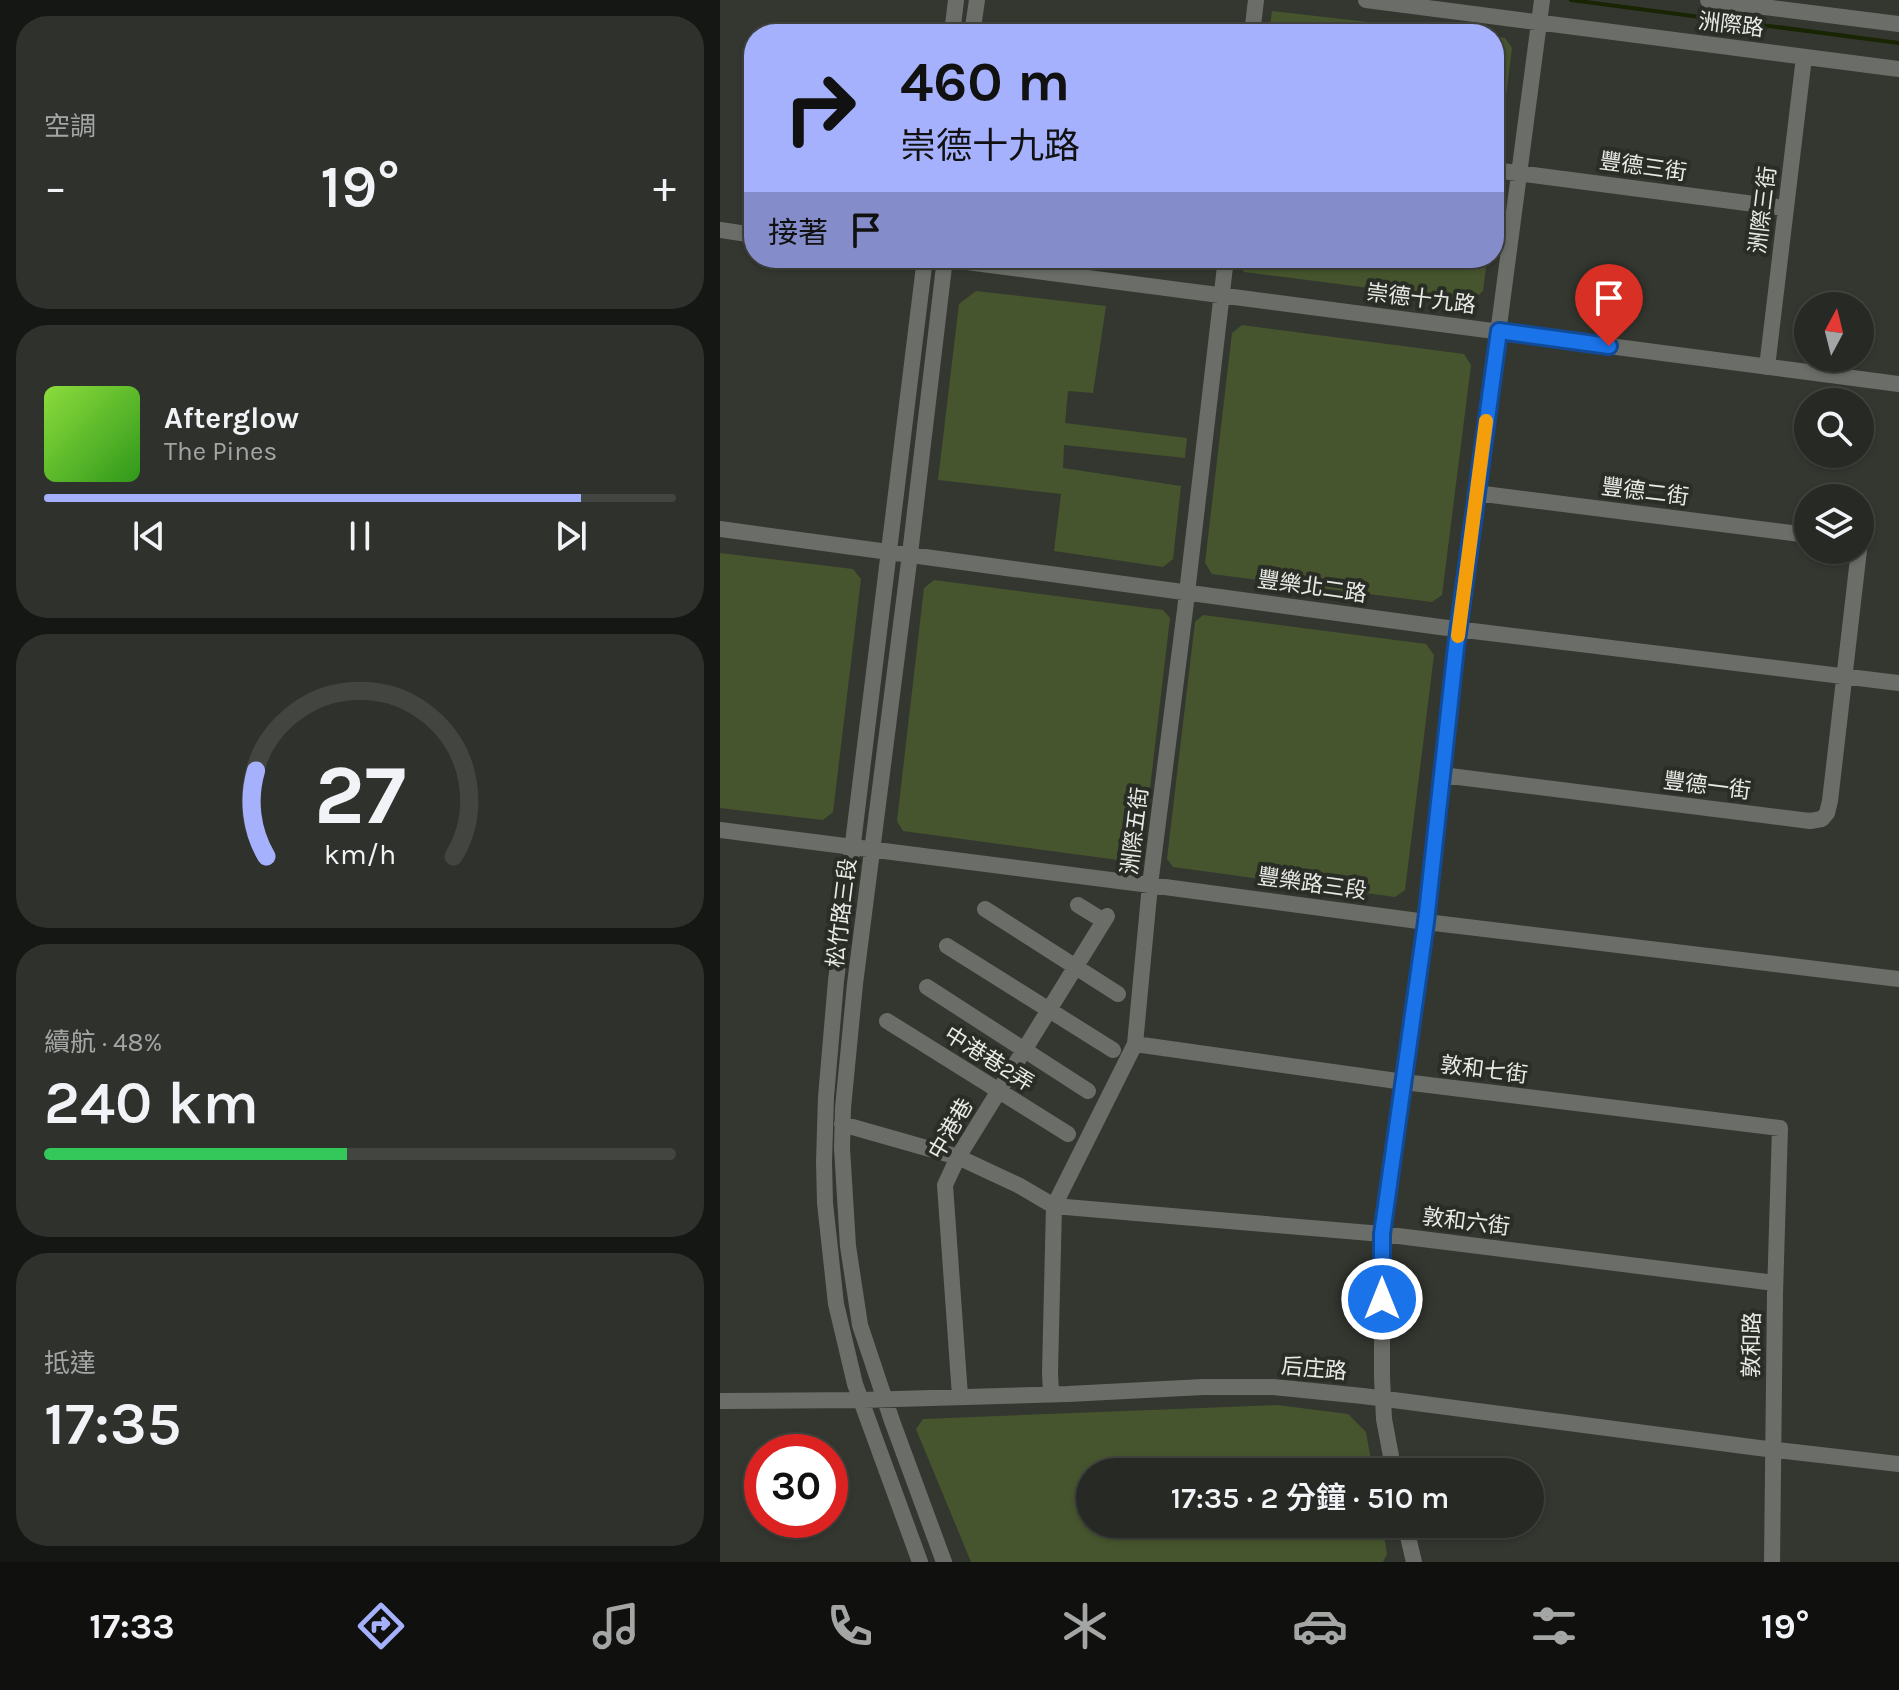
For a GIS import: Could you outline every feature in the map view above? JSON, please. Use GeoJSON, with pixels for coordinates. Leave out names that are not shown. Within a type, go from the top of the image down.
{"type":"FeatureCollection","features":[{"type":"Feature","properties":{"kind":"street"},"geometry":{"type":"LineString","coordinates":[[953,24],[956,0]]}},
{"type":"Feature","properties":{"kind":"street"},"geometry":{"type":"LineString","coordinates":[[973,24],[977,0]]}},
{"type":"Feature","properties":{"kind":"street"},"geometry":{"type":"LineString","coordinates":[[1253,24],[1256,0]]}},
{"type":"Feature","properties":{"kind":"street","name":"洲際路"},"geometry":{"type":"LineString","coordinates":[[1366,0],[1899,69]]}},
{"type":"Feature","properties":{"kind":"street","name":"洲際路"},"geometry":{"type":"LineString","coordinates":[[1708,0],[1899,24]]}},
{"type":"Feature","properties":{"kind":"street"},"geometry":{"type":"LineString","coordinates":[[1391,1458],[1384,1419],[1382,1377],[1382,1234],[1426,922],[1476,493],[1542,1]]}},
{"type":"Feature","properties":{"kind":"street","name":"洲際三街"},"geometry":{"type":"LineString","coordinates":[[1767,367],[1804,57]]}},
{"type":"Feature","properties":{"kind":"street","name":"豐德三街"},"geometry":{"type":"LineString","coordinates":[[1504,171],[1785,208]]}},
{"type":"Feature","properties":{"kind":"street"},"geometry":{"type":"LineString","coordinates":[[720,230],[744,234]]}},
{"type":"Feature","properties":{"kind":"street","name":"松竹路三段"},"geometry":{"type":"LineString","coordinates":[[920,1562],[844,1341],[836,1304],[824,1187],[824,1132],[832,1023],[924,268]]}},
{"type":"Feature","properties":{"kind":"street","name":"松竹路三段"},"geometry":{"type":"LineString","coordinates":[[941,268],[910,554],[855,984],[842,1148],[848,1246],[860,1325],[944,1562]]}},
{"type":"Feature","properties":{"kind":"street","name":"崇德十九路"},"geometry":{"type":"LineString","coordinates":[[1020,268],[1899,384]]}},
{"type":"Feature","properties":{"kind":"street","name":"洲際五街"},"geometry":{"type":"LineString","coordinates":[[1051,1394],[1054,1206],[1135,1044],[1150,885],[1225,268]]}},
{"type":"Feature","properties":{"kind":"street","name":"豐德二街"},"geometry":{"type":"LineString","coordinates":[[1476,493],[1794,533]]}},
{"type":"Feature","properties":{"kind":"street","name":"豐樂北二路"},"geometry":{"type":"LineString","coordinates":[[720,529],[1459,629],[1899,683]]}},
{"type":"Feature","properties":{"kind":"street"},"geometry":{"type":"LineString","coordinates":[[1844,676],[1857,564]]}},
{"type":"Feature","properties":{"kind":"street","name":"豐德一街"},"geometry":{"type":"LineString","coordinates":[[1442,775],[1810,821],[1822,819],[1830,801],[1844,676]]}},
{"type":"Feature","properties":{"kind":"street","name":"豐樂路三段"},"geometry":{"type":"LineString","coordinates":[[720,830],[1426,922],[1899,979]]}},
{"type":"Feature","properties":{"kind":"street","name":"中港巷"},"geometry":{"type":"LineString","coordinates":[[960,1396],[945,1185],[958,1157],[1106,918],[1078,905]]}},
{"type":"Feature","properties":{"kind":"street"},"geometry":{"type":"LineString","coordinates":[[985,909],[1118,994]]}},
{"type":"Feature","properties":{"kind":"street"},"geometry":{"type":"LineString","coordinates":[[947,946],[1113,1050]]}},
{"type":"Feature","properties":{"kind":"street"},"geometry":{"type":"LineString","coordinates":[[927,987],[1088,1091]]}},
{"type":"Feature","properties":{"kind":"street","name":"中港巷2弄"},"geometry":{"type":"LineString","coordinates":[[887,1021],[1068,1134]]}},
{"type":"Feature","properties":{"kind":"street","name":"敦和七街"},"geometry":{"type":"LineString","coordinates":[[1135,1044],[1404,1082],[1780,1128]]}},
{"type":"Feature","properties":{"kind":"street"},"geometry":{"type":"LineString","coordinates":[[842,1124],[958,1157],[1054,1206]]}},
{"type":"Feature","properties":{"kind":"street","name":"敦和路"},"geometry":{"type":"LineString","coordinates":[[1772,1562],[1780,1128]]}},
{"type":"Feature","properties":{"kind":"street","name":"敦和六街"},"geometry":{"type":"LineString","coordinates":[[1054,1206],[1382,1234],[1775,1283]]}},
{"type":"Feature","properties":{"kind":"street","name":"后庄路"},"geometry":{"type":"LineString","coordinates":[[720,1401],[862,1400],[1273,1387],[1899,1464]]}},
{"type":"Feature","properties":{"kind":"street"},"geometry":{"type":"LineString","coordinates":[[1408,1538],[1414,1562]]}},
{"type":"Feature","properties":{"kind":"green space"},"geometry":{"type":"Polygon","coordinates":[[[1272,11],[1386,24],[1270,24],[1272,11]]]}},
{"type":"Feature","properties":{"kind":"green space"},"geometry":{"type":"Polygon","coordinates":[[[1504,38],[1512,48],[1504,112],[1504,38]]]}},
{"type":"Feature","properties":{"kind":"green space"},"geometry":{"type":"Polygon","coordinates":[[[1241,268],[1486,268],[1483,291],[1471,301],[1244,272],[1241,268]]]}},
{"type":"Feature","properties":{"kind":"green space"},"geometry":{"type":"Polygon","coordinates":[[[976,291],[1106,306],[1093,393],[1068,391],[1065,423],[1187,438],[1185,458],[1064,445],[1063,468],[1181,486],[1173,559],[1163,567],[1054,551],[1061,494],[938,480],[959,304],[976,291]]]}},
{"type":"Feature","properties":{"kind":"green space"},"geometry":{"type":"Polygon","coordinates":[[[1242,325],[1464,354],[1471,365],[1442,595],[1432,602],[1212,574],[1205,563],[1232,333],[1242,325]]]}},
{"type":"Feature","properties":{"kind":"green space"},"geometry":{"type":"Polygon","coordinates":[[[720,553],[853,569],[861,579],[833,812],[823,820],[720,808],[720,553]]]}},
{"type":"Feature","properties":{"kind":"green space"},"geometry":{"type":"Polygon","coordinates":[[[934,580],[1163,610],[1170,618],[1142,856],[1133,862],[903,831],[897,821],[924,588],[934,580]]]}},
{"type":"Feature","properties":{"kind":"green space"},"geometry":{"type":"Polygon","coordinates":[[[1203,615],[1426,644],[1434,655],[1405,890],[1395,897],[1173,867],[1167,859],[1195,622],[1203,615]]]}},
{"type":"Feature","properties":{"kind":"green space"},"geometry":{"type":"Polygon","coordinates":[[[1277,1405],[1348,1414],[1366,1432],[1371,1458],[1076,1458],[1076,1538],[1384,1538],[1387,1554],[1383,1562],[971,1562],[916,1429],[923,1419],[1277,1405]]]}},
{"type":"Feature","properties":{"kind":"waterway"},"geometry":{"type":"LineString","coordinates":[[1571,0],[1899,43]]}},
{"type":"Feature","properties":{"kind":"slow traffic"},"geometry":{"type":"LineString","coordinates":[[1458,636],[1486,421]]}},
{"type":"Feature","properties":{"kind":"route"},"geometry":{"type":"LineString","coordinates":[[1382,1299],[1382,1234],[1426,922],[1456,647],[1499,331],[1609,346]]}}]}
